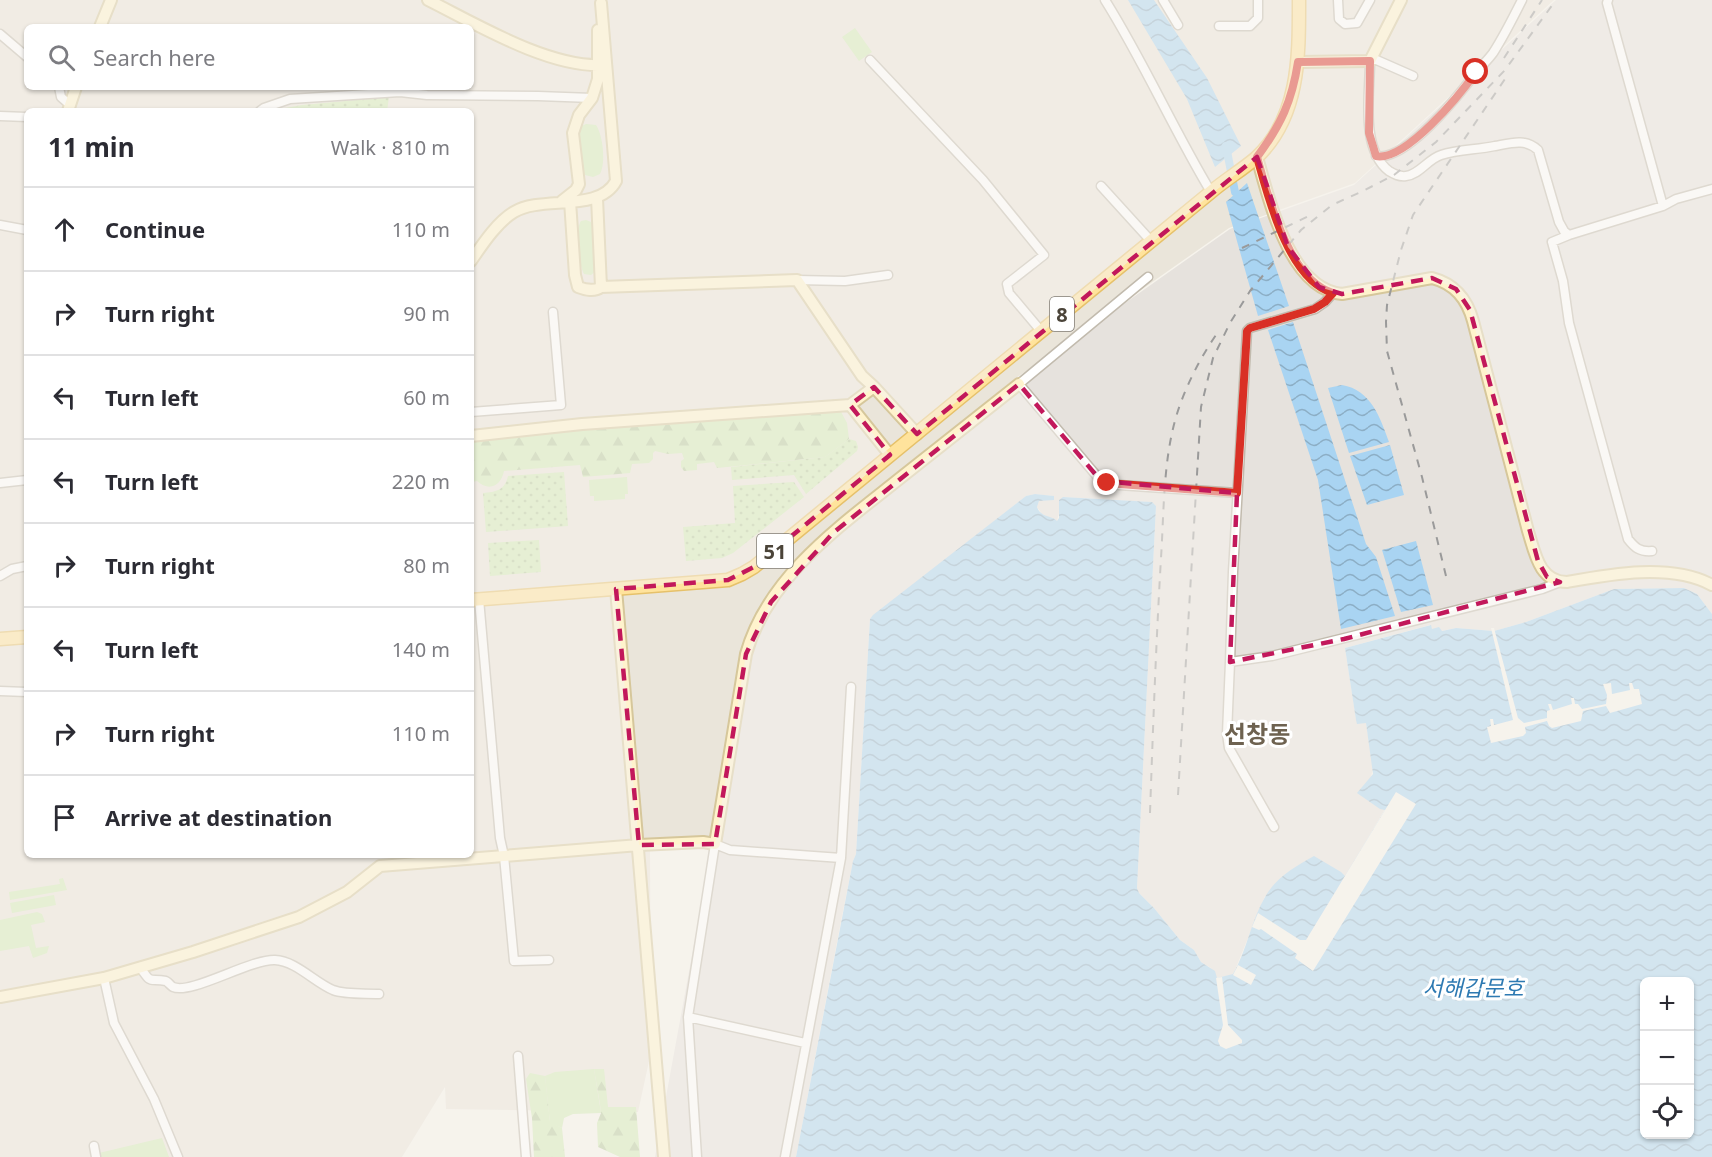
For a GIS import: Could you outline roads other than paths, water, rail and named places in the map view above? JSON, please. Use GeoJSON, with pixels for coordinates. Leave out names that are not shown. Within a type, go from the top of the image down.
{"type":"FeatureCollection","features":[{"type":"Feature","properties":{"kind":"main road","name":"8"},"geometry":{"type":"LineString","coordinates":[[904,445],[1221,183],[1252,160],[1271,138],[1284,116],[1294,88],[1298,62],[1299,0]]}},
{"type":"Feature","properties":{"kind":"main road","name":"51"},"geometry":{"type":"LineString","coordinates":[[475,599],[728,580],[742,574],[776,550],[904,445]]}},
{"type":"Feature","properties":{"kind":"main road"},"geometry":{"type":"LineString","coordinates":[[0,639],[24,637]]}},
{"type":"Feature","properties":{"kind":"street"},"geometry":{"type":"LineString","coordinates":[[101,24],[111,0]]}},
{"type":"Feature","properties":{"kind":"street"},"geometry":{"type":"LineString","coordinates":[[428,0],[499,36],[549,56],[577,63],[602,65]]}},
{"type":"Feature","properties":{"kind":"street"},"geometry":{"type":"LineString","coordinates":[[1105,0],[1124,30],[1169,118],[1211,192]]}},
{"type":"Feature","properties":{"kind":"street"},"geometry":{"type":"LineString","coordinates":[[1164,0],[1178,25]]}},
{"type":"Feature","properties":{"kind":"street"},"geometry":{"type":"LineString","coordinates":[[1220,26],[1250,26],[1258,18],[1258,0]]}},
{"type":"Feature","properties":{"kind":"street"},"geometry":{"type":"LineString","coordinates":[[1338,0],[1339,19],[1344,24],[1351,24],[1357,23],[1370,0]]}},
{"type":"Feature","properties":{"kind":"street"},"geometry":{"type":"LineString","coordinates":[[1401,0],[1371,60],[1369,133],[1376,156],[1383,166],[1394,175],[1407,176],[1439,155],[1514,143],[1532,144],[1538,150],[1559,222],[1569,235]]}},
{"type":"Feature","properties":{"kind":"street"},"geometry":{"type":"LineString","coordinates":[[1376,156],[1384,158],[1394,153],[1427,129],[1445,111],[1492,55],[1522,0]]}},
{"type":"Feature","properties":{"kind":"street"},"geometry":{"type":"LineString","coordinates":[[1608,0],[1664,206]]}},
{"type":"Feature","properties":{"kind":"street"},"geometry":{"type":"LineString","coordinates":[[474,257],[503,220],[515,211],[532,206],[597,198],[608,192],[616,181],[602,65],[601,1]]}},
{"type":"Feature","properties":{"kind":"street"},"geometry":{"type":"LineString","coordinates":[[0,34],[24,54]]}},
{"type":"Feature","properties":{"kind":"street"},"geometry":{"type":"LineString","coordinates":[[870,60],[983,180],[1044,255],[1007,284],[1009,293],[1041,331]]}},
{"type":"Feature","properties":{"kind":"street"},"geometry":{"type":"LineString","coordinates":[[1298,62],[1371,60],[1413,76]]}},
{"type":"Feature","properties":{"kind":"street"},"geometry":{"type":"LineString","coordinates":[[565,202],[579,184],[573,133],[579,115],[592,98],[602,65]]}},
{"type":"Feature","properties":{"kind":"street"},"geometry":{"type":"LineString","coordinates":[[60,90],[68,108]]}},
{"type":"Feature","properties":{"kind":"street"},"geometry":{"type":"LineString","coordinates":[[68,108],[75,90]]}},
{"type":"Feature","properties":{"kind":"street"},"geometry":{"type":"LineString","coordinates":[[264,108],[290,99],[400,92],[427,95],[592,98]]}},
{"type":"Feature","properties":{"kind":"street"},"geometry":{"type":"LineString","coordinates":[[0,116],[24,117]]}},
{"type":"Feature","properties":{"kind":"street"},"geometry":{"type":"LineString","coordinates":[[1252,160],[1288,247],[1309,279],[1319,287],[1333,293],[1357,292],[1432,278],[1442,280],[1456,289],[1470,310],[1528,531],[1538,561],[1547,577],[1560,582]]}},
{"type":"Feature","properties":{"kind":"street"},"geometry":{"type":"LineString","coordinates":[[1101,186],[1151,241]]}},
{"type":"Feature","properties":{"kind":"street"},"geometry":{"type":"LineString","coordinates":[[1652,551],[1642,552],[1628,540],[1569,323],[1563,281],[1552,242],[1664,206],[1676,199],[1712,189]]}},
{"type":"Feature","properties":{"kind":"street"},"geometry":{"type":"LineString","coordinates":[[597,198],[601,287]]}},
{"type":"Feature","properties":{"kind":"street"},"geometry":{"type":"LineString","coordinates":[[565,202],[575,275],[578,287],[587,290],[598,290],[601,287],[797,280],[845,281],[888,275]]}},
{"type":"Feature","properties":{"kind":"street"},"geometry":{"type":"LineString","coordinates":[[0,225],[24,229]]}},
{"type":"Feature","properties":{"kind":"street"},"geometry":{"type":"LineString","coordinates":[[697,1157],[688,1017],[746,654],[751,637],[763,615],[798,567],[817,546],[1148,278]]}},
{"type":"Feature","properties":{"kind":"street"},"geometry":{"type":"LineString","coordinates":[[797,280],[862,376],[917,434]]}},
{"type":"Feature","properties":{"kind":"street"},"geometry":{"type":"LineString","coordinates":[[1274,827],[1229,748],[1227,734],[1246,337],[1250,328],[1314,309],[1333,293]]}},
{"type":"Feature","properties":{"kind":"street"},"geometry":{"type":"LineString","coordinates":[[474,412],[561,405],[553,312]]}},
{"type":"Feature","properties":{"kind":"street"},"geometry":{"type":"LineString","coordinates":[[1019,384],[1101,481],[1119,485],[1237,493]]}},
{"type":"Feature","properties":{"kind":"street"},"geometry":{"type":"LineString","coordinates":[[474,436],[582,424],[850,405],[874,387]]}},
{"type":"Feature","properties":{"kind":"street"},"geometry":{"type":"LineString","coordinates":[[850,405],[890,455]]}},
{"type":"Feature","properties":{"kind":"street"},"geometry":{"type":"LineString","coordinates":[[0,483],[24,480]]}},
{"type":"Feature","properties":{"kind":"street"},"geometry":{"type":"LineString","coordinates":[[0,576],[12,569],[24,567]]}},
{"type":"Feature","properties":{"kind":"street"},"geometry":{"type":"LineString","coordinates":[[1230,662],[1272,656],[1344,639],[1542,590],[1560,582],[1636,573],[1684,576],[1712,585]]}},
{"type":"Feature","properties":{"kind":"street"},"geometry":{"type":"LineString","coordinates":[[616,589],[664,1157]]}},
{"type":"Feature","properties":{"kind":"street"},"geometry":{"type":"LineString","coordinates":[[475,599],[514,961],[549,960]]}},
{"type":"Feature","properties":{"kind":"street"},"geometry":{"type":"LineString","coordinates":[[785,1157],[841,858],[850,687]]}},
{"type":"Feature","properties":{"kind":"street"},"geometry":{"type":"LineString","coordinates":[[0,691],[24,692]]}},
{"type":"Feature","properties":{"kind":"street"},"geometry":{"type":"LineString","coordinates":[[474,857],[703,842],[716,844],[729,850],[841,858]]}},
{"type":"Feature","properties":{"kind":"street"},"geometry":{"type":"LineString","coordinates":[[0,996],[104,978],[299,917],[348,892],[379,861],[454,858]]}},
{"type":"Feature","properties":{"kind":"street"},"geometry":{"type":"LineString","coordinates":[[140,967],[148,979],[166,981],[172,987],[180,988],[275,960],[287,963],[334,990],[379,994]]}},
{"type":"Feature","properties":{"kind":"street"},"geometry":{"type":"LineString","coordinates":[[104,978],[114,1023],[154,1099],[178,1157]]}},
{"type":"Feature","properties":{"kind":"street"},"geometry":{"type":"LineString","coordinates":[[688,1017],[805,1043]]}},
{"type":"Feature","properties":{"kind":"street"},"geometry":{"type":"LineString","coordinates":[[518,1056],[526,1157]]}},
{"type":"Feature","properties":{"kind":"street"},"geometry":{"type":"LineString","coordinates":[[94,1146],[96,1157]]}},
{"type":"Feature","properties":{"kind":"water"},"geometry":{"type":"Polygon","coordinates":[[[1128,0],[1154,0],[1207,78],[1241,146],[1215,167],[1187,99],[1128,0]]]}},
{"type":"Feature","properties":{"kind":"water"},"geometry":{"type":"Polygon","coordinates":[[[1247,183],[1289,306],[1258,316],[1226,202],[1247,183]]]}},
{"type":"Feature","properties":{"kind":"water"},"geometry":{"type":"Polygon","coordinates":[[[1293,322],[1366,544],[1376,557],[1395,616],[1341,629],[1318,480],[1268,330],[1293,322]]]}},
{"type":"Feature","properties":{"kind":"water"},"geometry":{"type":"Polygon","coordinates":[[[1342,385],[1360,392],[1373,406],[1389,442],[1349,453],[1328,388],[1342,385]]]}},
{"type":"Feature","properties":{"kind":"water"},"geometry":{"type":"Polygon","coordinates":[[[1390,445],[1404,495],[1367,505],[1350,456],[1390,445]]]}},
{"type":"Feature","properties":{"kind":"water","name":"서해갑문호"},"geometry":{"type":"Polygon","coordinates":[[[1035,494],[1054,496],[1054,500],[1039,501],[1037,507],[1041,513],[1057,521],[1059,500],[1063,497],[1152,502],[1156,506],[1137,888],[1180,940],[1194,950],[1201,962],[1215,971],[1217,978],[1233,974],[1260,906],[1269,890],[1280,878],[1314,856],[1345,876],[1385,810],[1357,793],[1373,774],[1366,723],[1357,724],[1356,720],[1345,648],[1431,625],[1432,629],[1439,627],[1442,631],[1456,628],[1494,631],[1526,622],[1614,589],[1684,588],[1697,594],[1712,614],[1712,1157],[796,1157],[856,854],[870,619],[1026,496],[1035,494]]]}},
{"type":"Feature","properties":{"kind":"water"},"geometry":{"type":"Polygon","coordinates":[[[1416,541],[1433,605],[1401,612],[1382,550],[1416,541]]]}},
{"type":"Feature","properties":{"kind":"waterway"},"geometry":{"type":"LineString","coordinates":[[1226,146],[1235,192]]}},
{"type":"Feature","properties":{"kind":"railway"},"geometry":{"type":"LineString","coordinates":[[1504,58],[1542,0]]}},
{"type":"Feature","properties":{"kind":"railway"},"geometry":{"type":"LineString","coordinates":[[1178,795],[1201,407],[1213,358],[1230,323],[1250,291],[1301,230],[1332,205],[1394,175],[1436,142],[1505,70],[1556,0]]}},
{"type":"Feature","properties":{"kind":"railway"},"geometry":{"type":"LineString","coordinates":[[1446,576],[1422,477],[1387,351],[1387,305],[1401,250],[1413,215],[1507,76]]}},
{"type":"Feature","properties":{"kind":"railway"},"geometry":{"type":"LineString","coordinates":[[1242,248],[1313,214]]}},
{"type":"Feature","properties":{"kind":"railway"},"geometry":{"type":"LineString","coordinates":[[1150,813],[1159,590],[1169,452],[1176,417],[1188,384],[1218,332]]}},
{"type":"Feature","properties":{"kind":"district","name":"선창동"},"geometry":{"type":"Point","coordinates":[1257,733]}}]}
